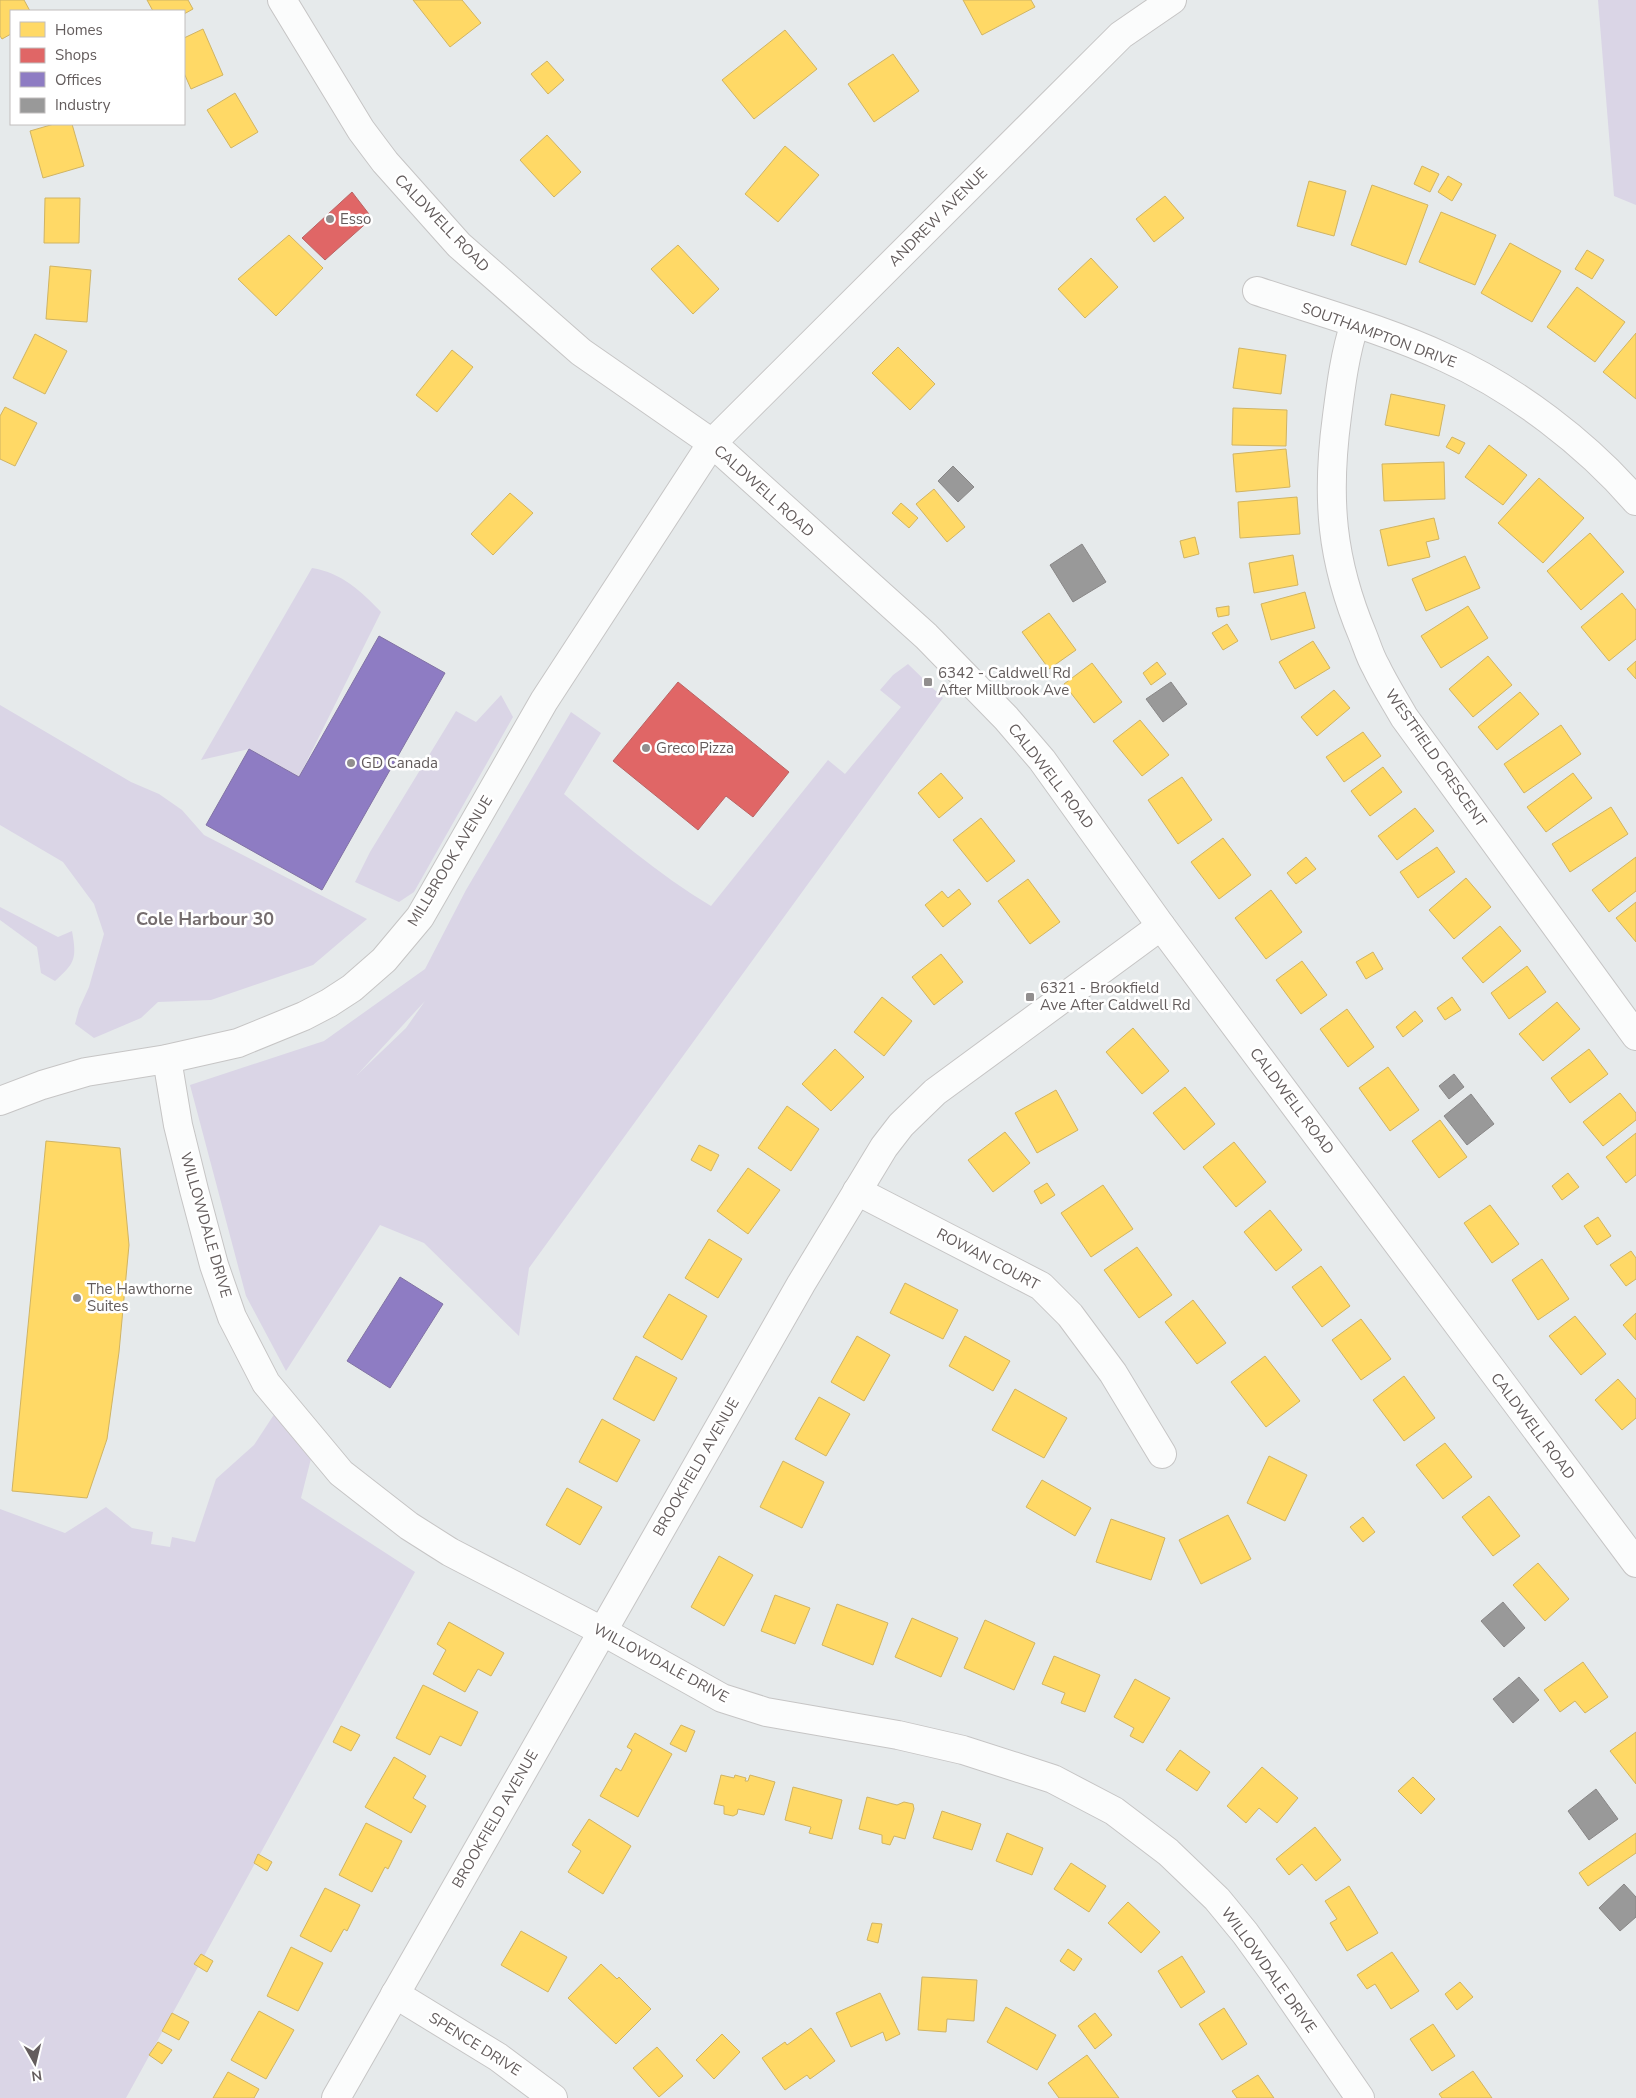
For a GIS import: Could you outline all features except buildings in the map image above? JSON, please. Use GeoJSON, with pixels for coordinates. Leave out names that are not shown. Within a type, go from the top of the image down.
{"type":"FeatureCollection","features":[{"type":"Feature","properties":{"kind":"street","name":"CALDWELL ROAD"},"geometry":{"type":"LineString","coordinates":[[282,0],[360,130],[385,162],[459,245],[581,352],[712,443],[926,636],[1006,718],[1042,760],[1161,926],[1636,1563]]}},
{"type":"Feature","properties":{"kind":"street","name":"ANDREW AVENUE"},"geometry":{"type":"LineString","coordinates":[[712,443],[1121,34],[1172,0]]}},
{"type":"Feature","properties":{"kind":"street","name":"SOUTHAMPTON DRIVE"},"geometry":{"type":"LineString","coordinates":[[1257,292],[1355,323],[1446,358],[1495,383],[1577,443],[1622,485],[1636,501]]}},
{"type":"Feature","properties":{"kind":"street","name":"WESTFIELD CRESCENT"},"geometry":{"type":"LineString","coordinates":[[1355,323],[1336,416],[1331,501],[1338,561],[1344,586],[1356,619],[1375,666],[1404,717],[1636,1036]]}},
{"type":"Feature","properties":{"kind":"street","name":"MILLBROOK AVENUE"},"geometry":{"type":"LineString","coordinates":[[5,1098],[86,1072],[167,1059],[238,1043],[304,1016],[352,988],[390,953],[420,917],[544,700],[712,443]]}},
{"type":"Feature","properties":{"kind":"street","name":"BROOKFIELD AVENUE"},"geometry":{"type":"LineString","coordinates":[[336,2098],[801,1284],[890,1140],[907,1119],[936,1092],[1161,926]]}},
{"type":"Feature","properties":{"kind":"street","name":"WILLOWDALE DRIVE"},"geometry":{"type":"LineString","coordinates":[[167,1059],[178,1125],[214,1265],[232,1317],[266,1383],[341,1473],[409,1526],[450,1552],[602,1631],[722,1698],[766,1712],[898,1735],[963,1750],[1052,1779],[1114,1811],[1168,1852],[1217,1899],[1268,1965],[1360,2098]]}},
{"type":"Feature","properties":{"kind":"street","name":"ROWAN COURT"},"geometry":{"type":"LineString","coordinates":[[857,1191],[1041,1286],[1070,1315],[1114,1373],[1162,1454]]}},
{"type":"Feature","properties":{"kind":"street","name":"SPENCE DRIVE"},"geometry":{"type":"LineString","coordinates":[[396,1994],[498,2057],[553,2098]]}},
{"type":"Feature","properties":{"kind":"shaded area"},"geometry":{"type":"Polygon","coordinates":[[[1598,0],[1636,0],[1636,205],[1614,196],[1598,0]]]}},
{"type":"Feature","properties":{"kind":"shaded area"},"geometry":{"type":"Polygon","coordinates":[[[312,568],[333,574],[350,584],[381,612],[299,777],[249,749],[201,760],[312,568]]]}},
{"type":"Feature","properties":{"kind":"shaded area"},"geometry":{"type":"Polygon","coordinates":[[[908,664],[943,698],[529,1268],[519,1336],[424,1243],[380,1225],[286,1371],[246,1296],[190,1085],[324,1041],[425,969],[466,890],[571,712],[601,733],[564,794],[617,839],[691,894],[711,906],[828,760],[845,774],[901,707],[880,690],[893,675],[908,664]],[[425,1001],[357,1075],[406,1028],[425,1001]]]}},
{"type":"Feature","properties":{"kind":"shaded area"},"geometry":{"type":"Polygon","coordinates":[[[501,695],[513,717],[414,892],[399,902],[355,882],[370,852],[456,711],[476,722],[501,695]]]}},
{"type":"Feature","properties":{"kind":"shaded area"},"geometry":{"type":"Polygon","coordinates":[[[0,705],[131,782],[159,794],[182,810],[204,835],[367,919],[313,965],[211,1000],[158,1002],[141,1018],[94,1038],[75,1024],[79,1009],[89,987],[104,934],[94,904],[63,862],[0,825],[0,705]]]}},
{"type":"Feature","properties":{"kind":"shaded area"},"geometry":{"type":"Polygon","coordinates":[[[0,907],[58,937],[72,931],[73,960],[67,970],[55,981],[41,973],[37,947],[0,920],[0,907]]]}},
{"type":"Feature","properties":{"kind":"shaded area"},"geometry":{"type":"Polygon","coordinates":[[[275,1413],[315,1443],[301,1498],[415,1572],[126,2098],[0,2098],[0,1509],[65,1533],[106,1507],[132,1528],[153,1532],[151,1544],[170,1547],[172,1537],[195,1542],[216,1479],[254,1445],[275,1413]]]}},
{"type":"Feature","properties":{"kind":"place","name":"Esso"},"geometry":{"type":"Point","coordinates":[330,219]}},
{"type":"Feature","properties":{"kind":"place","name":"6342 - Caldwell Rd After Millbrook Ave"},"geometry":{"type":"Point","coordinates":[928,682]}},
{"type":"Feature","properties":{"kind":"place","name":"Greco Pizza"},"geometry":{"type":"Point","coordinates":[646,748]}},
{"type":"Feature","properties":{"kind":"place","name":"GD Canada"},"geometry":{"type":"Point","coordinates":[351,763]}},
{"type":"Feature","properties":{"kind":"place","name":"6321 - Brookfield Ave After Caldwell Rd"},"geometry":{"type":"Point","coordinates":[1030,997]}},
{"type":"Feature","properties":{"kind":"place","name":"The Hawthorne Suites"},"geometry":{"type":"Point","coordinates":[77,1298]}},
{"type":"Feature","properties":{"kind":"district","name":"Cole Harbour 30"},"geometry":{"type":"Point","coordinates":[205,919]}}]}
